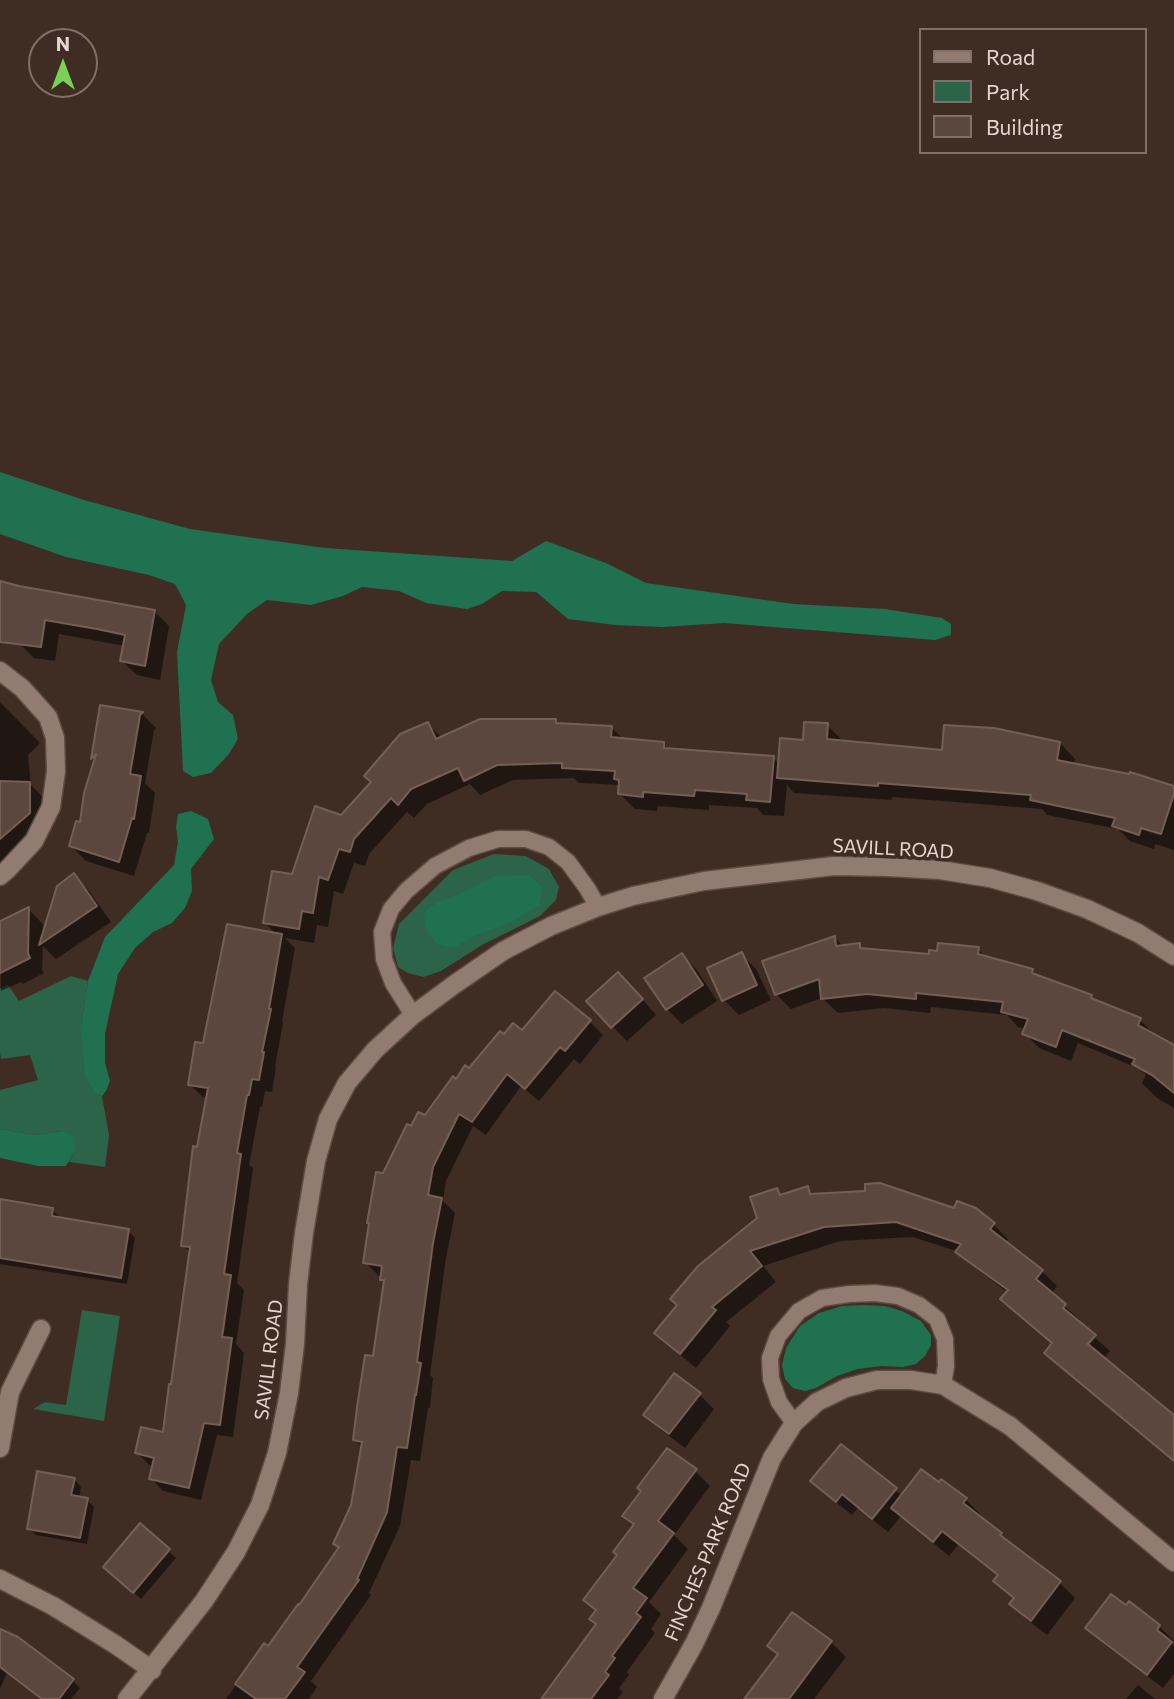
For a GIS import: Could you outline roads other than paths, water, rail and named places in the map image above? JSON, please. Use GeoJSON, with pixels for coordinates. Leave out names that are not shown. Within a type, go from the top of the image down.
{"type":"FeatureCollection","features":[{"type":"Feature","properties":{"kind":"street"},"geometry":{"type":"LineString","coordinates":[[0,671],[22,688],[48,718],[55,738],[56,771],[51,807],[34,841],[0,876]]}},
{"type":"Feature","properties":{"kind":"street","name":"SAVILL ROAD"},"geometry":{"type":"LineString","coordinates":[[127,1699],[204,1601],[236,1552],[260,1505],[277,1453],[291,1381],[304,1233],[316,1161],[328,1119],[347,1083],[375,1050],[413,1015],[503,951],[551,926],[633,896],[704,881],[834,866],[940,870],[990,878],[1087,909],[1138,933],[1174,956]]}},
{"type":"Feature","properties":{"kind":"street"},"geometry":{"type":"LineString","coordinates":[[0,1448],[10,1392],[41,1329]]}},
{"type":"Feature","properties":{"kind":"street","name":"FINCHES PARK ROAD"},"geometry":{"type":"LineString","coordinates":[[663,1699],[711,1608],[772,1458],[794,1423],[817,1402],[846,1388],[877,1380],[911,1380],[943,1385],[1010,1426],[1174,1562]]}},
{"type":"Feature","properties":{"kind":"street"},"geometry":{"type":"LineString","coordinates":[[0,1579],[53,1606],[152,1670]]}},
{"type":"Feature","properties":{"kind":"lane"},"geometry":{"type":"LineString","coordinates":[[413,1015],[393,984],[384,959],[382,932],[391,909],[406,891],[435,866],[469,848],[498,839],[526,839],[549,847],[568,862],[597,907]]}},
{"type":"Feature","properties":{"kind":"lane"},"geometry":{"type":"LineString","coordinates":[[794,1423],[779,1402],[771,1379],[770,1358],[778,1336],[792,1319],[799,1311],[822,1298],[875,1293],[898,1296],[919,1304],[937,1319],[945,1339],[946,1366],[943,1385]]}}]}
